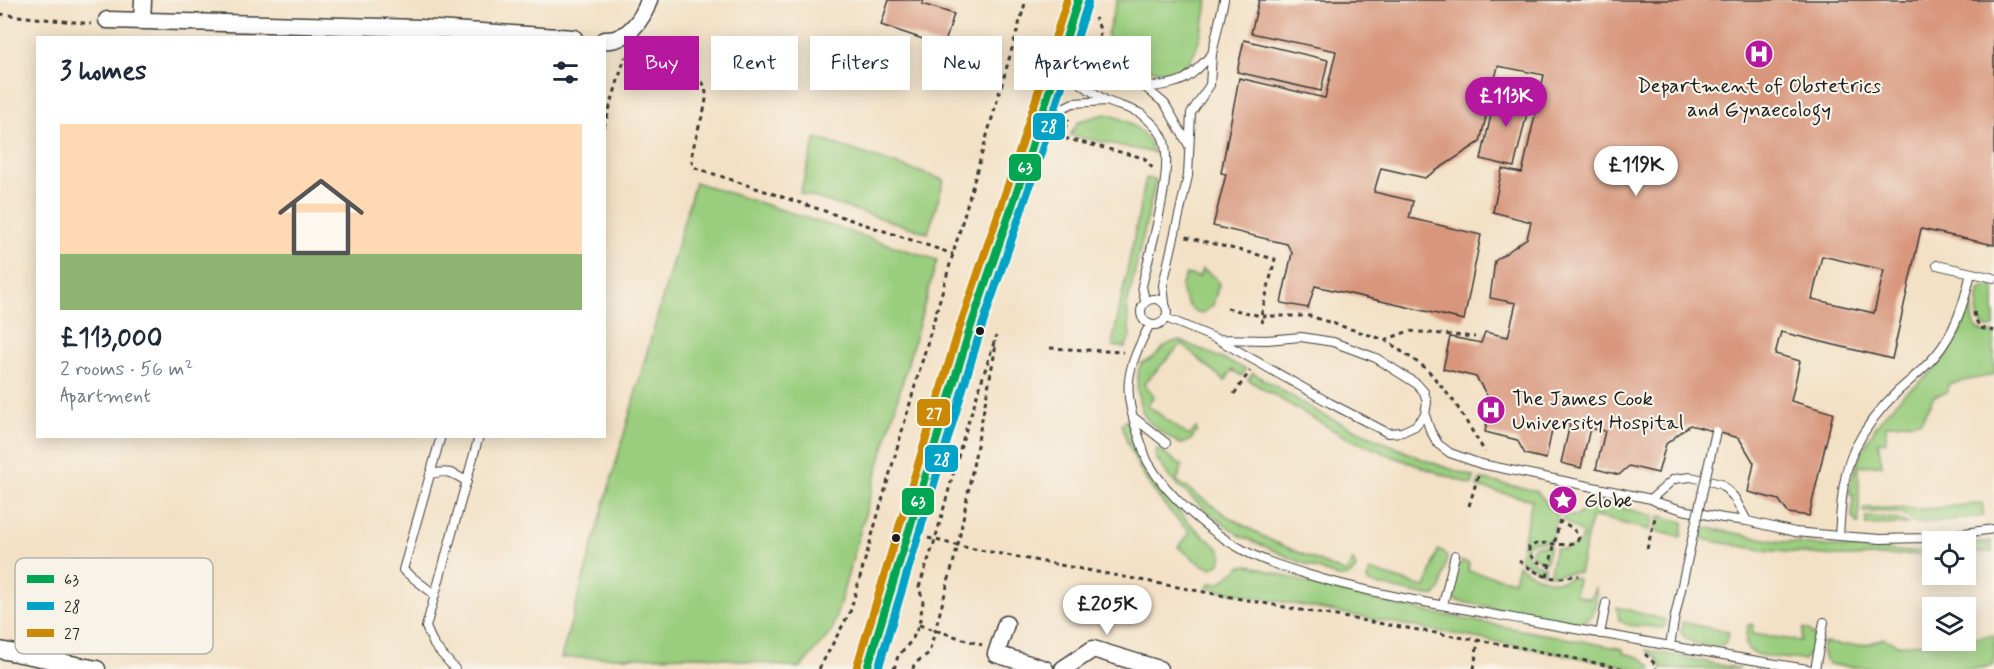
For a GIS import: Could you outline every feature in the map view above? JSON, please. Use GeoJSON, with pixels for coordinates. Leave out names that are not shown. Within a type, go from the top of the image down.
{"type":"FeatureCollection","features":[{"type":"Feature","properties":{"kind":"main road"},"geometry":{"type":"LineString","coordinates":[[1066,36],[1078,0]]}},
{"type":"Feature","properties":{"kind":"main road"},"geometry":{"type":"LineString","coordinates":[[867,669],[970,329],[1049,90]]}},
{"type":"Feature","properties":{"kind":"street"},"geometry":{"type":"LineString","coordinates":[[142,21],[143,0]]}},
{"type":"Feature","properties":{"kind":"street"},"geometry":{"type":"LineString","coordinates":[[606,40],[612,40],[635,27],[649,0]]}},
{"type":"Feature","properties":{"kind":"street"},"geometry":{"type":"LineString","coordinates":[[107,20],[420,28],[543,36]]}},
{"type":"Feature","properties":{"kind":"street"},"geometry":{"type":"LineString","coordinates":[[1006,624],[995,658],[1045,669]]}},
{"type":"Feature","properties":{"kind":"street"},"geometry":{"type":"LineString","coordinates":[[1063,669],[1093,649],[1159,669]]}},
{"type":"Feature","properties":{"kind":"street"},"geometry":{"type":"LineString","coordinates":[[0,650],[15,653]]}},
{"type":"Feature","properties":{"kind":"street"},"geometry":{"type":"LineString","coordinates":[[21,654],[98,669]]}},
{"type":"Feature","properties":{"kind":"lane"},"geometry":{"type":"LineString","coordinates":[[1165,303],[1154,298],[1146,301],[1140,311],[1144,320],[1150,324],[1161,323],[1166,318],[1167,312],[1163,285],[1188,176],[1191,113],[1210,85],[1212,54],[1224,0]]}},
{"type":"Feature","properties":{"kind":"lane"},"geometry":{"type":"LineString","coordinates":[[1151,87],[1180,83],[1191,76],[1212,54]]}},
{"type":"Feature","properties":{"kind":"lane"},"geometry":{"type":"LineString","coordinates":[[1091,90],[1108,101],[1140,113],[1162,136],[1166,151],[1167,172],[1142,286],[1146,301]]}},
{"type":"Feature","properties":{"kind":"lane"},"geometry":{"type":"LineString","coordinates":[[1148,90],[1165,104],[1189,146]]}},
{"type":"Feature","properties":{"kind":"lane"},"geometry":{"type":"LineString","coordinates":[[1038,126],[1073,103],[1108,101]]}},
{"type":"Feature","properties":{"kind":"lane"},"geometry":{"type":"LineString","coordinates":[[1938,265],[1994,278]]}},
{"type":"Feature","properties":{"kind":"lane"},"geometry":{"type":"LineString","coordinates":[[1839,536],[1845,480],[1854,451],[1872,420],[1895,394],[1935,356],[1952,331],[1964,302],[1971,273]]}},
{"type":"Feature","properties":{"kind":"lane"},"geometry":{"type":"LineString","coordinates":[[1166,318],[1217,339],[1388,433],[1402,432],[1415,426],[1425,415]]}},
{"type":"Feature","properties":{"kind":"lane"},"geometry":{"type":"LineString","coordinates":[[1150,324],[1134,354],[1128,392],[1132,417],[1148,461],[1176,499],[1210,529],[1243,550],[1278,566],[1359,589],[1600,634],[1808,669]]}},
{"type":"Feature","properties":{"kind":"lane"},"geometry":{"type":"LineString","coordinates":[[1217,339],[1301,337],[1332,342],[1376,358],[1417,384],[1424,392],[1427,402],[1425,415],[1438,444],[1450,453],[1481,464],[1651,499],[1683,510],[1795,532],[1881,539],[1927,538],[1994,529]]}},
{"type":"Feature","properties":{"kind":"lane"},"geometry":{"type":"LineString","coordinates":[[1132,417],[1166,443]]}},
{"type":"Feature","properties":{"kind":"lane"},"geometry":{"type":"LineString","coordinates":[[1670,646],[1716,431]]}},
{"type":"Feature","properties":{"kind":"lane"},"geometry":{"type":"LineString","coordinates":[[434,594],[403,570],[440,438]]}},
{"type":"Feature","properties":{"kind":"lane"},"geometry":{"type":"LineString","coordinates":[[455,669],[434,645],[426,627],[478,438]]}},
{"type":"Feature","properties":{"kind":"lane"},"geometry":{"type":"LineString","coordinates":[[430,474],[443,471],[454,473],[467,482]]}},
{"type":"Feature","properties":{"kind":"lane"},"geometry":{"type":"LineString","coordinates":[[1651,499],[1674,478],[1691,477],[1721,484],[1734,497],[1747,521]]}},
{"type":"Feature","properties":{"kind":"lane"},"geometry":{"type":"LineString","coordinates":[[1443,605],[1455,555]]}},
{"type":"Feature","properties":{"kind":"lane"},"geometry":{"type":"LineString","coordinates":[[1600,634],[1606,603]]}},
{"type":"Feature","properties":{"kind":"lane"},"geometry":{"type":"LineString","coordinates":[[1815,669],[1824,622]]}},
{"type":"Feature","properties":{"kind":"path"},"geometry":{"type":"LineString","coordinates":[[819,669],[850,612],[1026,0]]}},
{"type":"Feature","properties":{"kind":"path"},"geometry":{"type":"LineString","coordinates":[[0,14],[101,25],[107,20]]}},
{"type":"Feature","properties":{"kind":"path"},"geometry":{"type":"LineString","coordinates":[[627,32],[628,36]]}},
{"type":"Feature","properties":{"kind":"path"},"geometry":{"type":"LineString","coordinates":[[606,120],[624,62]]}},
{"type":"Feature","properties":{"kind":"path"},"geometry":{"type":"LineString","coordinates":[[699,81],[705,88],[705,104],[691,156],[693,167],[954,254]]}},
{"type":"Feature","properties":{"kind":"path"},"geometry":{"type":"LineString","coordinates":[[1038,126],[1144,158],[1153,170],[1167,172]]}},
{"type":"Feature","properties":{"kind":"path"},"geometry":{"type":"LineString","coordinates":[[1189,228],[1186,238],[1275,260],[1261,316],[1227,308]]}},
{"type":"Feature","properties":{"kind":"path"},"geometry":{"type":"LineString","coordinates":[[1968,285],[1973,293],[1977,324],[1981,328],[1994,331]]}},
{"type":"Feature","properties":{"kind":"path"},"geometry":{"type":"LineString","coordinates":[[1385,340],[1409,331],[1475,337]]}},
{"type":"Feature","properties":{"kind":"path"},"geometry":{"type":"LineString","coordinates":[[894,669],[898,656],[912,640],[919,625],[923,602],[919,587],[996,336],[982,428],[958,545],[929,653],[914,663],[912,669]]}},
{"type":"Feature","properties":{"kind":"path"},"geometry":{"type":"LineString","coordinates":[[1050,348],[1134,354]]}},
{"type":"Feature","properties":{"kind":"path"},"geometry":{"type":"LineString","coordinates":[[1427,369],[1455,403],[1485,451],[1470,506]]}},
{"type":"Feature","properties":{"kind":"path"},"geometry":{"type":"LineString","coordinates":[[1556,479],[1553,496],[1556,505],[1562,510]]}},
{"type":"Feature","properties":{"kind":"path"},"geometry":{"type":"LineString","coordinates":[[1562,510],[1569,508],[1574,501],[1578,484]]}},
{"type":"Feature","properties":{"kind":"path"},"geometry":{"type":"LineString","coordinates":[[1547,577],[1562,510]]}},
{"type":"Feature","properties":{"kind":"path"},"geometry":{"type":"LineString","coordinates":[[1550,565],[1538,562],[1529,555],[1529,547],[1538,543],[1567,546],[1576,542],[1579,538],[1572,527],[1559,521]]}},
{"type":"Feature","properties":{"kind":"path"},"geometry":{"type":"LineString","coordinates":[[1647,549],[1652,531]]}},
{"type":"Feature","properties":{"kind":"path"},"geometry":{"type":"LineString","coordinates":[[907,534],[1295,609],[1478,640],[1625,669]]}},
{"type":"Feature","properties":{"kind":"path"},"geometry":{"type":"LineString","coordinates":[[1519,561],[1536,573],[1547,577],[1579,576]]}},
{"type":"Feature","properties":{"kind":"path"},"geometry":{"type":"LineString","coordinates":[[919,625],[995,658]]}},
{"type":"Feature","properties":{"kind":"path"},"geometry":{"type":"LineString","coordinates":[[1474,669],[1478,640]]}},
{"type":"Feature","properties":{"kind":"green space"},"geometry":{"type":"Polygon","coordinates":[[[1117,0],[1208,0],[1196,49],[1190,60],[1181,68],[1171,72],[1151,69],[1151,36],[1107,35],[1117,0]]]}},
{"type":"Feature","properties":{"kind":"green space"},"geometry":{"type":"Polygon","coordinates":[[[1105,114],[1128,122],[1135,127],[1146,138],[1154,153],[1070,135],[1079,121],[1105,114]]]}},
{"type":"Feature","properties":{"kind":"green space"},"geometry":{"type":"Polygon","coordinates":[[[816,138],[944,180],[928,233],[800,193],[816,138]]]}},
{"type":"Feature","properties":{"kind":"green space"},"geometry":{"type":"Polygon","coordinates":[[[1146,178],[1156,180],[1127,306],[1130,336],[1125,348],[1113,346],[1113,340],[1146,178]]]}},
{"type":"Feature","properties":{"kind":"green space"},"geometry":{"type":"Polygon","coordinates":[[[695,182],[937,260],[832,631],[800,668],[705,656],[561,658],[695,182]]]}},
{"type":"Feature","properties":{"kind":"green space"},"geometry":{"type":"Polygon","coordinates":[[[1202,269],[1215,277],[1219,284],[1213,305],[1202,314],[1188,304],[1181,287],[1186,274],[1199,277],[1202,269]]]}},
{"type":"Feature","properties":{"kind":"green space"},"geometry":{"type":"Polygon","coordinates":[[[1994,286],[1994,327],[1987,328],[1980,321],[1977,306],[1979,290],[1994,286]]]}},
{"type":"Feature","properties":{"kind":"green space"},"geometry":{"type":"Polygon","coordinates":[[[1972,299],[1972,318],[1975,327],[1985,333],[1994,333],[1994,375],[1948,384],[1948,392],[1934,396],[1921,421],[1886,425],[1886,442],[1878,441],[1882,465],[1859,466],[1859,524],[1857,524],[1852,516],[1853,495],[1849,493],[1856,466],[1868,439],[1894,404],[1928,375],[1945,356],[1961,329],[1972,299]]]}},
{"type":"Feature","properties":{"kind":"green space"},"geometry":{"type":"Polygon","coordinates":[[[1176,341],[1181,341],[1246,369],[1242,376],[1232,370],[1225,381],[1181,344],[1144,384],[1154,396],[1147,405],[1189,436],[1196,428],[1197,431],[1192,438],[1180,444],[1149,422],[1139,402],[1137,385],[1141,363],[1176,341]]]}},
{"type":"Feature","properties":{"kind":"green space"},"geometry":{"type":"Polygon","coordinates":[[[1253,373],[1321,414],[1422,459],[1474,477],[1472,485],[1345,437],[1248,380],[1253,373]]]}},
{"type":"Feature","properties":{"kind":"green space"},"geometry":{"type":"Polygon","coordinates":[[[1127,420],[1143,458],[1163,492],[1188,522],[1220,549],[1222,555],[1220,563],[1212,568],[1202,565],[1178,547],[1190,533],[1167,508],[1140,470],[1121,424],[1127,420]]]}},
{"type":"Feature","properties":{"kind":"green space"},"geometry":{"type":"Polygon","coordinates":[[[1157,449],[1182,465],[1177,481],[1229,517],[1268,539],[1346,573],[1353,560],[1356,568],[1349,576],[1338,577],[1239,535],[1208,512],[1170,478],[1155,456],[1157,449]]]}},
{"type":"Feature","properties":{"kind":"green space"},"geometry":{"type":"Polygon","coordinates":[[[1480,479],[1537,491],[1554,513],[1558,514],[1551,541],[1527,544],[1528,556],[1536,564],[1545,567],[1543,573],[1519,560],[1532,500],[1477,487],[1480,479]]]}},
{"type":"Feature","properties":{"kind":"green space"},"geometry":{"type":"Polygon","coordinates":[[[1597,501],[1654,516],[1650,530],[1592,516],[1579,573],[1549,575],[1555,548],[1573,547],[1582,539],[1583,534],[1562,519],[1565,515],[1577,516],[1592,502],[1597,501]]]}},
{"type":"Feature","properties":{"kind":"green space"},"geometry":{"type":"Polygon","coordinates":[[[1982,503],[1984,516],[1915,524],[1898,514],[1864,512],[1864,508],[1928,509],[1982,503]]]}},
{"type":"Feature","properties":{"kind":"green space"},"geometry":{"type":"Polygon","coordinates":[[[1659,516],[1684,522],[1681,537],[1655,531],[1659,516]]]}},
{"type":"Feature","properties":{"kind":"green space"},"geometry":{"type":"Polygon","coordinates":[[[1866,517],[1893,519],[1908,524],[1866,525],[1866,517]]]}},
{"type":"Feature","properties":{"kind":"green space"},"geometry":{"type":"Polygon","coordinates":[[[1704,527],[1776,541],[1916,552],[1922,549],[1922,554],[1850,557],[1762,550],[1701,539],[1704,527]]]}},
{"type":"Feature","properties":{"kind":"green space"},"geometry":{"type":"Polygon","coordinates":[[[1991,541],[1992,552],[1976,553],[1976,543],[1991,541]]]}},
{"type":"Feature","properties":{"kind":"green space"},"geometry":{"type":"Polygon","coordinates":[[[1550,545],[1546,562],[1539,560],[1531,553],[1534,546],[1550,545]]]}},
{"type":"Feature","properties":{"kind":"green space"},"geometry":{"type":"Polygon","coordinates":[[[1438,550],[1443,551],[1447,557],[1441,588],[1435,596],[1369,583],[1367,580],[1370,571],[1373,571],[1426,588],[1438,550]]]}},
{"type":"Feature","properties":{"kind":"green space"},"geometry":{"type":"Polygon","coordinates":[[[1462,561],[1469,563],[1468,571],[1514,581],[1518,565],[1537,577],[1552,581],[1572,577],[1578,579],[1575,595],[1590,599],[1595,588],[1594,609],[1589,618],[1580,624],[1457,601],[1453,597],[1454,583],[1457,568],[1462,561]]]}},
{"type":"Feature","properties":{"kind":"green space"},"geometry":{"type":"Polygon","coordinates":[[[1250,565],[1388,603],[1623,649],[1623,653],[1644,660],[1652,669],[1640,669],[1207,588],[1209,583],[1220,583],[1241,566],[1250,565]]]}},
{"type":"Feature","properties":{"kind":"green space"},"geometry":{"type":"Polygon","coordinates":[[[1617,607],[1666,620],[1665,626],[1660,628],[1625,624],[1619,620],[1617,607]]]}},
{"type":"Feature","properties":{"kind":"green space"},"geometry":{"type":"Polygon","coordinates":[[[1682,622],[1729,632],[1725,644],[1707,646],[1689,641],[1681,633],[1682,622]]]}},
{"type":"Feature","properties":{"kind":"green space"},"geometry":{"type":"Polygon","coordinates":[[[1750,624],[1753,625],[1752,634],[1801,641],[1804,628],[1809,630],[1815,638],[1813,651],[1804,660],[1765,656],[1752,652],[1748,649],[1746,641],[1747,628],[1750,624]]]}},
{"type":"Feature","properties":{"kind":"green space"},"geometry":{"type":"Polygon","coordinates":[[[1994,635],[1994,665],[1975,669],[1839,666],[1827,662],[1823,652],[1823,643],[1861,645],[1883,638],[1898,645],[1922,643],[1922,651],[1976,651],[1976,637],[1994,635]]]}},
{"type":"Feature","properties":{"kind":"green space"},"geometry":{"type":"Polygon","coordinates":[[[1646,650],[1741,669],[1661,669],[1658,660],[1646,650]]]}},
{"type":"Feature","properties":{"kind":"building"},"geometry":{"type":"Polygon","coordinates":[[[889,0],[924,0],[922,4],[954,14],[947,36],[922,36],[922,39],[881,25],[889,0]]]}},
{"type":"Feature","properties":{"kind":"building"},"geometry":{"type":"Polygon","coordinates":[[[1259,0],[1994,0],[1994,245],[1921,229],[1892,359],[1781,332],[1775,354],[1800,361],[1791,401],[1833,413],[1809,516],[1788,513],[1779,500],[1748,492],[1754,463],[1739,438],[1690,425],[1666,444],[1658,473],[1629,466],[1619,475],[1596,469],[1605,431],[1590,428],[1581,468],[1561,463],[1570,424],[1554,421],[1546,459],[1525,454],[1517,440],[1485,432],[1491,402],[1476,377],[1443,369],[1450,337],[1481,343],[1485,332],[1508,337],[1516,303],[1490,298],[1495,261],[1527,238],[1531,222],[1493,212],[1502,169],[1522,173],[1544,75],[1498,66],[1480,142],[1425,178],[1381,168],[1374,192],[1413,201],[1409,218],[1481,235],[1464,320],[1315,286],[1308,308],[1281,303],[1292,253],[1287,244],[1213,226],[1226,174],[1221,173],[1239,78],[1325,98],[1336,51],[1251,33],[1259,0]],[[1822,256],[1812,299],[1874,313],[1884,270],[1822,256]]]}},
{"type":"Feature","properties":{"kind":"building"},"geometry":{"type":"Polygon","coordinates":[[[1244,40],[1328,60],[1321,91],[1237,72],[1244,40]]]}},
{"type":"Feature","properties":{"kind":"building"},"geometry":{"type":"Polygon","coordinates":[[[1497,89],[1531,97],[1514,167],[1481,159],[1497,89]]]}},
{"type":"Feature","properties":{"kind":"transit line","name":"27"},"geometry":{"type":"LineString","coordinates":[[857,666],[960,326],[1019,153],[1067,0]]}},
{"type":"Feature","properties":{"kind":"transit line","name":"63"},"geometry":{"type":"LineString","coordinates":[[867,669],[970,329],[1029,156],[1078,0]]}},
{"type":"Feature","properties":{"kind":"transit line","name":"28"},"geometry":{"type":"LineString","coordinates":[[878,669],[980,332],[1039,159],[1088,3]]}},
{"type":"Feature","properties":{"kind":"place","name":"Department of Obstetrics and Gynaecology"},"geometry":{"type":"Point","coordinates":[1759,54]}},
{"type":"Feature","properties":{"kind":"place","name":"The James Cook University Hospital"},"geometry":{"type":"Point","coordinates":[1491,410]}},
{"type":"Feature","properties":{"kind":"place","name":"Globe"},"geometry":{"type":"Point","coordinates":[1563,500]}}]}
